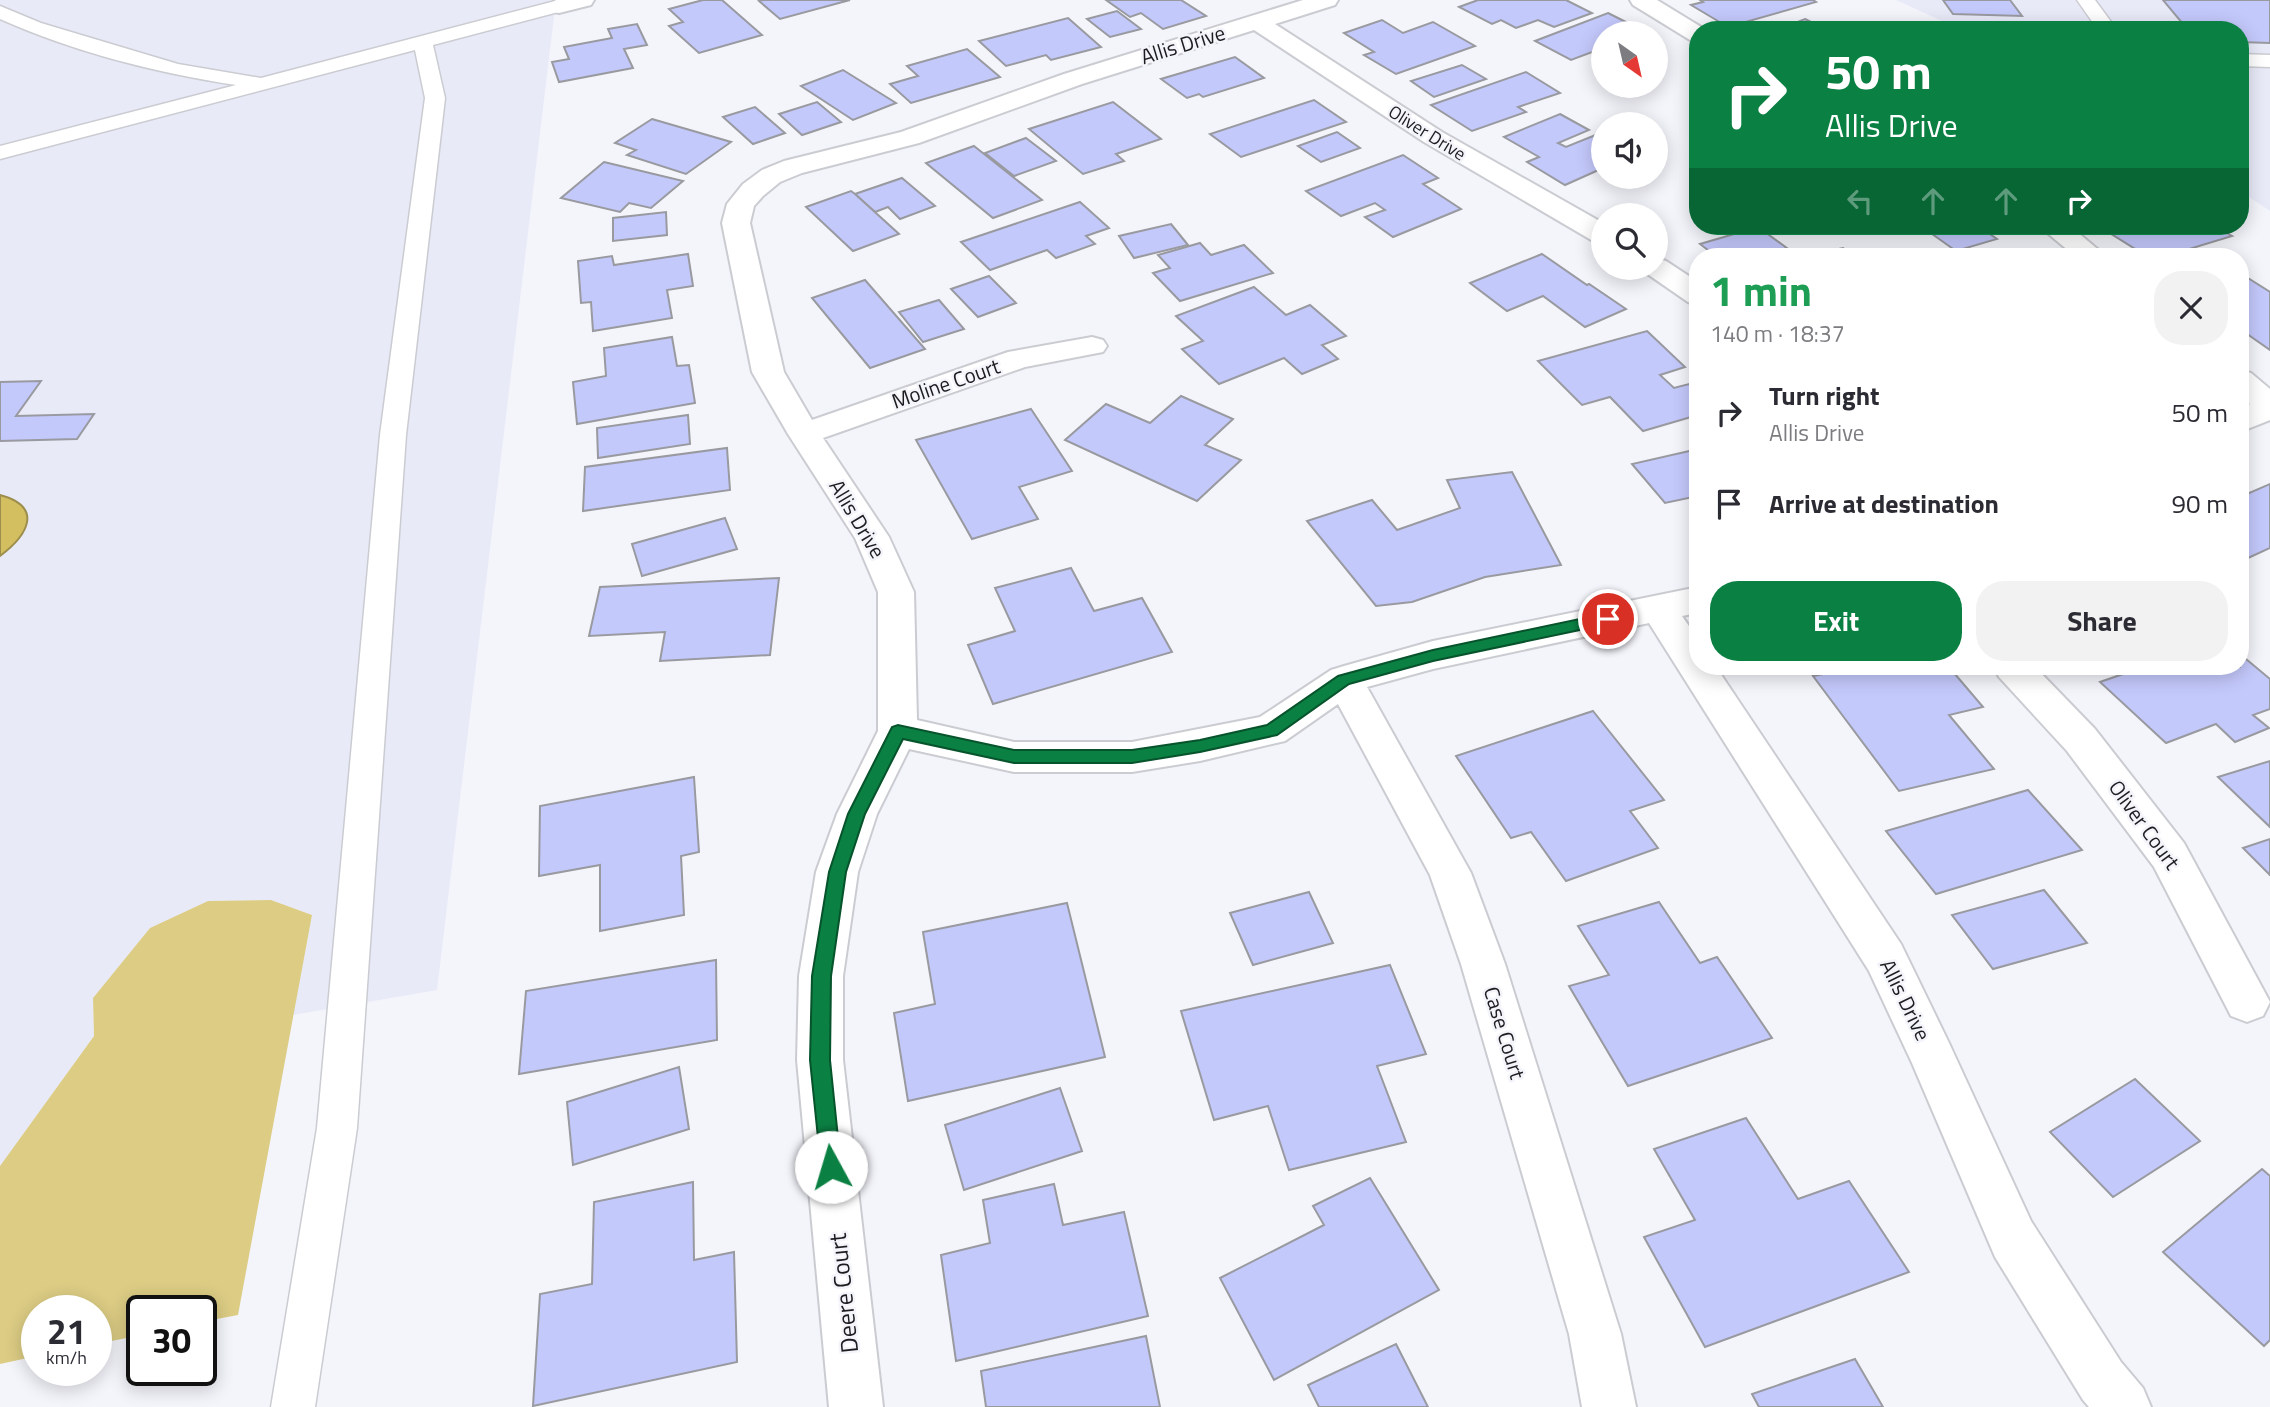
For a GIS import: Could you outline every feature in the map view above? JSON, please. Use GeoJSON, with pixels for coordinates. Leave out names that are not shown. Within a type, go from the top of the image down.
{"type":"FeatureCollection","features":[{"type":"Feature","properties":{"kind":"street"},"geometry":{"type":"LineString","coordinates":[[559,6],[583,0]]}},
{"type":"Feature","properties":{"kind":"street","name":"Allis Drive"},"geometry":{"type":"LineString","coordinates":[[1327,0],[1073,79],[910,138],[793,167],[771,176],[741,204],[736,223],[768,372],[804,434],[872,537],[896,592],[898,731],[1014,757],[1132,757],[1272,730],[1343,680],[1433,655],[1678,604],[1689,623]]}},
{"type":"Feature","properties":{"kind":"street"},"geometry":{"type":"LineString","coordinates":[[1641,0],[1689,29]]}},
{"type":"Feature","properties":{"kind":"street","name":"Oliver Drive"},"geometry":{"type":"LineString","coordinates":[[1257,22],[1433,137],[1591,228]]}},
{"type":"Feature","properties":{"kind":"street"},"geometry":{"type":"LineString","coordinates":[[2065,235],[2081,248]]}},
{"type":"Feature","properties":{"kind":"street"},"geometry":{"type":"LineString","coordinates":[[1668,275],[1689,290]]}},
{"type":"Feature","properties":{"kind":"street","name":"Moline Court"},"geometry":{"type":"LineString","coordinates":[[804,434],[1019,359],[1092,346]]}},
{"type":"Feature","properties":{"kind":"street"},"geometry":{"type":"LineString","coordinates":[[2249,388],[2270,406],[2249,417]]}},
{"type":"Feature","properties":{"kind":"street","name":"Allis Drive"},"geometry":{"type":"LineString","coordinates":[[1720,675],[1885,958],[1933,1058],[2013,1239],[2102,1381],[2124,1407]]}},
{"type":"Feature","properties":{"kind":"street","name":"Oliver Court"},"geometry":{"type":"LineString","coordinates":[[2020,675],[2081,740],[2169,855],[2247,1002]]}},
{"type":"Feature","properties":{"kind":"street","name":"Case Court"},"geometry":{"type":"LineString","coordinates":[[1343,680],[1450,873],[1483,964],[1595,1334],[1609,1407]]}},
{"type":"Feature","properties":{"kind":"street","name":"Deere Court"},"geometry":{"type":"LineString","coordinates":[[856,1407],[820,1060],[821,976],[837,872],[857,814],[898,731]]}},
{"type":"Feature","properties":{"kind":"lane"},"geometry":{"type":"LineString","coordinates":[[2086,0],[2101,21]]}},
{"type":"Feature","properties":{"kind":"lane"},"geometry":{"type":"LineString","coordinates":[[0,153],[559,6]]}},
{"type":"Feature","properties":{"kind":"lane"},"geometry":{"type":"LineString","coordinates":[[0,12],[34,27],[176,70],[268,83]]}},
{"type":"Feature","properties":{"kind":"lane"},"geometry":{"type":"LineString","coordinates":[[293,1407],[337,1128],[393,435],[435,98],[423,43]]}},
{"type":"Feature","properties":{"kind":"lane"},"geometry":{"type":"LineString","coordinates":[[2249,60],[2270,61]]}},
{"type":"Feature","properties":{"kind":"shaded area"},"geometry":{"type":"Polygon","coordinates":[[[0,0],[556,0],[437,990],[293,1015],[312,915],[271,900],[208,901],[150,928],[93,998],[94,1036],[0,1166],[0,0]]]}},
{"type":"Feature","properties":{"kind":"shaded area"},"geometry":{"type":"Polygon","coordinates":[[[1896,0],[2270,0],[2270,211],[2249,197],[2249,21],[1942,21],[1896,0]]]}},
{"type":"Feature","properties":{"kind":"shaded area"},"geometry":{"type":"Polygon","coordinates":[[[0,495],[14,500],[22,507],[27,514],[27,522],[18,539],[0,556],[0,495]]]}},
{"type":"Feature","properties":{"kind":"shaded area"},"geometry":{"type":"Polygon","coordinates":[[[271,900],[312,915],[238,1315],[217,1319],[217,1295],[126,1295],[126,1338],[112,1341],[112,1295],[21,1295],[21,1359],[0,1364],[0,1166],[94,1036],[93,998],[150,928],[208,901],[271,900]]]}},
{"type":"Feature","properties":{"kind":"building"},"geometry":{"type":"Polygon","coordinates":[[[703,0],[722,0],[762,35],[699,53],[669,26],[683,22],[669,9],[703,0]]]}},
{"type":"Feature","properties":{"kind":"building"},"geometry":{"type":"Polygon","coordinates":[[[850,0],[780,19],[759,1],[850,0]]]}},
{"type":"Feature","properties":{"kind":"building"},"geometry":{"type":"Polygon","coordinates":[[[1106,0],[1181,0],[1206,16],[1163,29],[1141,13],[1130,17],[1106,0]]]}},
{"type":"Feature","properties":{"kind":"building"},"geometry":{"type":"Polygon","coordinates":[[[1478,0],[1566,0],[1592,13],[1554,27],[1538,20],[1516,28],[1501,20],[1492,24],[1459,7],[1478,0]]]}},
{"type":"Feature","properties":{"kind":"building"},"geometry":{"type":"Polygon","coordinates":[[[1700,0],[1816,2],[1749,21],[1718,21],[1691,5],[1703,2],[1700,0]]]}},
{"type":"Feature","properties":{"kind":"building"},"geometry":{"type":"Polygon","coordinates":[[[1943,0],[2010,0],[2022,16],[1953,14],[1943,0]]]}},
{"type":"Feature","properties":{"kind":"building"},"geometry":{"type":"Polygon","coordinates":[[[2163,0],[2270,0],[2270,43],[2249,42],[2249,21],[2180,21],[2163,0]]]}},
{"type":"Feature","properties":{"kind":"building"},"geometry":{"type":"Polygon","coordinates":[[[1117,11],[1141,29],[1110,37],[1087,19],[1117,11]]]}},
{"type":"Feature","properties":{"kind":"building"},"geometry":{"type":"Polygon","coordinates":[[[1608,13],[1624,21],[1591,21],[1591,52],[1571,60],[1535,41],[1608,13]]]}},
{"type":"Feature","properties":{"kind":"building"},"geometry":{"type":"Polygon","coordinates":[[[1068,18],[1101,47],[1051,60],[1046,55],[1006,66],[979,41],[1068,18]]]}},
{"type":"Feature","properties":{"kind":"building"},"geometry":{"type":"Polygon","coordinates":[[[1382,20],[1403,33],[1433,22],[1475,46],[1396,74],[1364,55],[1374,52],[1344,33],[1382,20]]]}},
{"type":"Feature","properties":{"kind":"building"},"geometry":{"type":"Polygon","coordinates":[[[637,24],[647,45],[624,49],[633,68],[559,82],[552,62],[569,59],[564,47],[612,38],[608,29],[637,24]]]}},
{"type":"Feature","properties":{"kind":"building"},"geometry":{"type":"Polygon","coordinates":[[[967,49],[1000,77],[911,103],[890,84],[918,76],[907,66],[967,49]]]}},
{"type":"Feature","properties":{"kind":"building"},"geometry":{"type":"Polygon","coordinates":[[[1235,57],[1264,78],[1203,97],[1199,94],[1187,98],[1161,79],[1235,57]]]}},
{"type":"Feature","properties":{"kind":"building"},"geometry":{"type":"Polygon","coordinates":[[[1462,65],[1486,79],[1434,97],[1411,81],[1462,65]]]}},
{"type":"Feature","properties":{"kind":"building"},"geometry":{"type":"Polygon","coordinates":[[[843,70],[896,103],[853,120],[801,86],[843,70]]]}},
{"type":"Feature","properties":{"kind":"building"},"geometry":{"type":"Polygon","coordinates":[[[1526,72],[1560,93],[1518,107],[1526,112],[1472,131],[1431,105],[1526,72]]]}},
{"type":"Feature","properties":{"kind":"building"},"geometry":{"type":"Polygon","coordinates":[[[1314,100],[1346,122],[1241,157],[1210,134],[1314,100]]]}},
{"type":"Feature","properties":{"kind":"building"},"geometry":{"type":"Polygon","coordinates":[[[817,102],[841,122],[802,135],[779,114],[817,102]]]}},
{"type":"Feature","properties":{"kind":"building"},"geometry":{"type":"Polygon","coordinates":[[[1113,102],[1161,139],[1116,154],[1124,161],[1083,174],[1029,129],[1113,102]]]}},
{"type":"Feature","properties":{"kind":"building"},"geometry":{"type":"Polygon","coordinates":[[[755,107],[785,133],[753,144],[723,117],[755,107]]]}},
{"type":"Feature","properties":{"kind":"building"},"geometry":{"type":"Polygon","coordinates":[[[1560,114],[1589,130],[1558,143],[1566,147],[1591,137],[1591,173],[1565,185],[1527,162],[1539,157],[1504,137],[1560,114]]]}},
{"type":"Feature","properties":{"kind":"building"},"geometry":{"type":"Polygon","coordinates":[[[652,119],[731,142],[686,174],[627,155],[636,150],[615,143],[652,119]]]}},
{"type":"Feature","properties":{"kind":"building"},"geometry":{"type":"Polygon","coordinates":[[[1337,132],[1360,148],[1321,162],[1298,146],[1337,132]]]}},
{"type":"Feature","properties":{"kind":"building"},"geometry":{"type":"Polygon","coordinates":[[[1026,138],[1056,161],[1014,176],[985,153],[1026,138]]]}},
{"type":"Feature","properties":{"kind":"building"},"geometry":{"type":"Polygon","coordinates":[[[974,146],[1042,200],[993,218],[926,163],[974,146]]]}},
{"type":"Feature","properties":{"kind":"building"},"geometry":{"type":"Polygon","coordinates":[[[1403,155],[1438,178],[1423,184],[1461,209],[1393,237],[1365,217],[1385,210],[1375,203],[1341,216],[1306,191],[1403,155]]]}},
{"type":"Feature","properties":{"kind":"building"},"geometry":{"type":"Polygon","coordinates":[[[604,162],[683,181],[651,208],[629,203],[620,212],[561,198],[604,162]]]}},
{"type":"Feature","properties":{"kind":"building"},"geometry":{"type":"Polygon","coordinates":[[[902,178],[935,206],[900,219],[888,207],[875,212],[855,194],[902,178]]]}},
{"type":"Feature","properties":{"kind":"building"},"geometry":{"type":"Polygon","coordinates":[[[851,191],[899,234],[853,251],[806,207],[851,191]]]}},
{"type":"Feature","properties":{"kind":"building"},"geometry":{"type":"Polygon","coordinates":[[[1080,202],[1109,228],[1086,236],[1095,244],[1056,258],[1047,250],[990,270],[961,242],[1080,202]]]}},
{"type":"Feature","properties":{"kind":"building"},"geometry":{"type":"Polygon","coordinates":[[[666,212],[667,235],[613,241],[613,218],[666,212]]]}},
{"type":"Feature","properties":{"kind":"building"},"geometry":{"type":"Polygon","coordinates":[[[1171,224],[1188,245],[1134,258],[1119,236],[1171,224]]]}},
{"type":"Feature","properties":{"kind":"building"},"geometry":{"type":"Polygon","coordinates":[[[1731,235],[1769,235],[1787,248],[1705,248],[1700,244],[1731,235]]]}},
{"type":"Feature","properties":{"kind":"building"},"geometry":{"type":"Polygon","coordinates":[[[1933,235],[1991,235],[1997,239],[1966,248],[1952,248],[1933,235]]]}},
{"type":"Feature","properties":{"kind":"building"},"geometry":{"type":"Polygon","coordinates":[[[2113,235],[2232,236],[2193,248],[2134,248],[2113,235]]]}},
{"type":"Feature","properties":{"kind":"building"},"geometry":{"type":"Polygon","coordinates":[[[1200,243],[1211,255],[1244,245],[1273,273],[1180,301],[1153,273],[1170,268],[1158,255],[1200,243]]]}},
{"type":"Feature","properties":{"kind":"building"},"geometry":{"type":"Polygon","coordinates":[[[688,254],[693,286],[667,290],[672,318],[593,331],[591,302],[581,303],[578,261],[612,256],[614,265],[688,254]]]}},
{"type":"Feature","properties":{"kind":"building"},"geometry":{"type":"Polygon","coordinates":[[[1542,254],[1626,309],[1585,327],[1543,296],[1507,311],[1470,283],[1542,254]]]}},
{"type":"Feature","properties":{"kind":"building"},"geometry":{"type":"Polygon","coordinates":[[[989,276],[1016,303],[978,317],[951,289],[989,276]]]}},
{"type":"Feature","properties":{"kind":"building"},"geometry":{"type":"Polygon","coordinates":[[[2249,279],[2270,292],[2270,350],[2249,335],[2249,279]]]}},
{"type":"Feature","properties":{"kind":"building"},"geometry":{"type":"Polygon","coordinates":[[[865,280],[925,349],[870,368],[812,298],[865,280]]]}},
{"type":"Feature","properties":{"kind":"building"},"geometry":{"type":"Polygon","coordinates":[[[1254,287],[1286,315],[1310,305],[1346,336],[1322,345],[1338,359],[1302,374],[1284,358],[1219,384],[1182,349],[1203,341],[1176,316],[1254,287]]]}},
{"type":"Feature","properties":{"kind":"building"},"geometry":{"type":"Polygon","coordinates":[[[939,300],[964,329],[923,342],[899,312],[939,300]]]}},
{"type":"Feature","properties":{"kind":"building"},"geometry":{"type":"Polygon","coordinates":[[[1647,331],[1685,367],[1660,375],[1674,388],[1689,384],[1689,418],[1643,431],[1610,397],[1582,405],[1538,361],[1647,331]]]}},
{"type":"Feature","properties":{"kind":"building"},"geometry":{"type":"Polygon","coordinates":[[[672,337],[677,366],[689,365],[695,403],[577,424],[573,382],[606,376],[604,348],[672,337]]]}},
{"type":"Feature","properties":{"kind":"building"},"geometry":{"type":"Polygon","coordinates":[[[41,381],[16,416],[94,414],[77,439],[0,441],[0,382],[41,381]]]}},
{"type":"Feature","properties":{"kind":"building"},"geometry":{"type":"Polygon","coordinates":[[[1181,396],[1233,419],[1205,445],[1241,460],[1197,501],[1065,440],[1106,404],[1150,423],[1181,396]]]}},
{"type":"Feature","properties":{"kind":"building"},"geometry":{"type":"Polygon","coordinates":[[[1031,409],[1072,471],[1019,487],[1038,519],[972,539],[916,440],[1031,409]]]}},
{"type":"Feature","properties":{"kind":"building"},"geometry":{"type":"Polygon","coordinates":[[[688,415],[690,444],[598,458],[597,428],[688,415]]]}},
{"type":"Feature","properties":{"kind":"building"},"geometry":{"type":"Polygon","coordinates":[[[727,448],[730,490],[583,511],[585,467],[727,448]]]}},
{"type":"Feature","properties":{"kind":"building"},"geometry":{"type":"Polygon","coordinates":[[[1689,451],[1689,498],[1665,503],[1632,464],[1689,451]]]}},
{"type":"Feature","properties":{"kind":"building"},"geometry":{"type":"Polygon","coordinates":[[[1512,472],[1561,565],[1485,577],[1412,602],[1376,606],[1307,521],[1372,500],[1397,530],[1460,508],[1447,480],[1512,472]]]}},
{"type":"Feature","properties":{"kind":"building"},"geometry":{"type":"Polygon","coordinates":[[[2270,484],[2270,548],[2249,558],[2249,493],[2270,484]]]}},
{"type":"Feature","properties":{"kind":"building"},"geometry":{"type":"Polygon","coordinates":[[[725,518],[737,549],[642,576],[632,544],[725,518]]]}},
{"type":"Feature","properties":{"kind":"building"},"geometry":{"type":"Polygon","coordinates":[[[1071,568],[1094,611],[1142,598],[1172,652],[993,704],[968,645],[1015,631],[995,588],[1071,568]]]}},
{"type":"Feature","properties":{"kind":"building"},"geometry":{"type":"Polygon","coordinates":[[[779,578],[770,655],[660,661],[665,632],[589,636],[600,587],[779,578]]]}},
{"type":"Feature","properties":{"kind":"building"},"geometry":{"type":"Polygon","coordinates":[[[2249,662],[2270,679],[2270,709],[2253,715],[2269,728],[2235,742],[2216,724],[2166,743],[2100,682],[2120,675],[2249,675],[2249,662]]]}},
{"type":"Feature","properties":{"kind":"building"},"geometry":{"type":"Polygon","coordinates":[[[1956,675],[1983,707],[1949,715],[1994,769],[1899,791],[1813,676],[1956,675]]]}},
{"type":"Feature","properties":{"kind":"building"},"geometry":{"type":"Polygon","coordinates":[[[1593,711],[1664,800],[1630,811],[1658,848],[1566,881],[1531,832],[1511,838],[1456,756],[1593,711]]]}},
{"type":"Feature","properties":{"kind":"building"},"geometry":{"type":"Polygon","coordinates":[[[2270,761],[2270,827],[2218,777],[2270,761]]]}},
{"type":"Feature","properties":{"kind":"building"},"geometry":{"type":"Polygon","coordinates":[[[694,777],[699,852],[681,856],[684,915],[600,931],[600,865],[539,876],[540,806],[694,777]]]}},
{"type":"Feature","properties":{"kind":"building"},"geometry":{"type":"Polygon","coordinates":[[[2028,790],[2082,850],[1936,894],[1886,831],[2028,790]]]}},
{"type":"Feature","properties":{"kind":"building"},"geometry":{"type":"Polygon","coordinates":[[[2270,839],[2270,875],[2243,848],[2270,839]]]}},
{"type":"Feature","properties":{"kind":"building"},"geometry":{"type":"Polygon","coordinates":[[[2044,890],[2087,943],[1993,969],[1952,915],[2044,890]]]}},
{"type":"Feature","properties":{"kind":"building"},"geometry":{"type":"Polygon","coordinates":[[[1309,892],[1333,943],[1253,965],[1230,913],[1309,892]]]}},
{"type":"Feature","properties":{"kind":"building"},"geometry":{"type":"Polygon","coordinates":[[[1659,902],[1700,963],[1717,957],[1772,1038],[1628,1086],[1569,986],[1609,975],[1578,926],[1659,902]]]}},
{"type":"Feature","properties":{"kind":"building"},"geometry":{"type":"Polygon","coordinates":[[[1067,903],[1105,1057],[908,1101],[894,1013],[935,1004],[923,932],[1067,903]]]}},
{"type":"Feature","properties":{"kind":"building"},"geometry":{"type":"Polygon","coordinates":[[[716,960],[717,1040],[519,1074],[526,991],[716,960]]]}},
{"type":"Feature","properties":{"kind":"building"},"geometry":{"type":"Polygon","coordinates":[[[1390,965],[1426,1054],[1377,1066],[1406,1142],[1289,1170],[1268,1106],[1214,1120],[1181,1011],[1390,965]]]}},
{"type":"Feature","properties":{"kind":"building"},"geometry":{"type":"Polygon","coordinates":[[[679,1067],[689,1129],[573,1165],[567,1102],[679,1067]]]}},
{"type":"Feature","properties":{"kind":"building"},"geometry":{"type":"Polygon","coordinates":[[[2135,1079],[2200,1141],[2113,1197],[2050,1132],[2135,1079]]]}},
{"type":"Feature","properties":{"kind":"building"},"geometry":{"type":"Polygon","coordinates":[[[1060,1088],[1082,1151],[964,1190],[945,1125],[1060,1088]]]}},
{"type":"Feature","properties":{"kind":"building"},"geometry":{"type":"Polygon","coordinates":[[[1746,1118],[1798,1199],[1849,1181],[1909,1272],[1705,1347],[1644,1237],[1695,1220],[1654,1149],[1746,1118]]]}},
{"type":"Feature","properties":{"kind":"building"},"geometry":{"type":"Polygon","coordinates":[[[2262,1169],[2270,1176],[2270,1340],[2264,1346],[2163,1252],[2262,1169]]]}},
{"type":"Feature","properties":{"kind":"building"},"geometry":{"type":"Polygon","coordinates":[[[1370,1178],[1439,1290],[1274,1380],[1220,1278],[1324,1225],[1313,1206],[1370,1178]]]}},
{"type":"Feature","properties":{"kind":"building"},"geometry":{"type":"Polygon","coordinates":[[[693,1182],[694,1260],[734,1252],[737,1362],[533,1406],[540,1294],[592,1284],[594,1202],[693,1182]]]}},
{"type":"Feature","properties":{"kind":"building"},"geometry":{"type":"Polygon","coordinates":[[[1054,1184],[1063,1225],[1124,1212],[1148,1316],[956,1361],[941,1255],[990,1243],[983,1200],[1054,1184]]]}},
{"type":"Feature","properties":{"kind":"building"},"geometry":{"type":"Polygon","coordinates":[[[1146,1336],[1160,1407],[986,1407],[981,1371],[1146,1336]]]}},
{"type":"Feature","properties":{"kind":"building"},"geometry":{"type":"Polygon","coordinates":[[[1396,1344],[1428,1407],[1319,1407],[1308,1385],[1396,1344]]]}},
{"type":"Feature","properties":{"kind":"building"},"geometry":{"type":"Polygon","coordinates":[[[1855,1359],[1883,1407],[1759,1407],[1752,1394],[1855,1359]]]}},
{"type":"Feature","properties":{"kind":"route"},"geometry":{"type":"LineString","coordinates":[[831,1167],[820,1060],[821,976],[837,872],[857,814],[898,731],[1014,757],[1132,757],[1272,730],[1343,680],[1433,655],[1608,619]]}}]}
